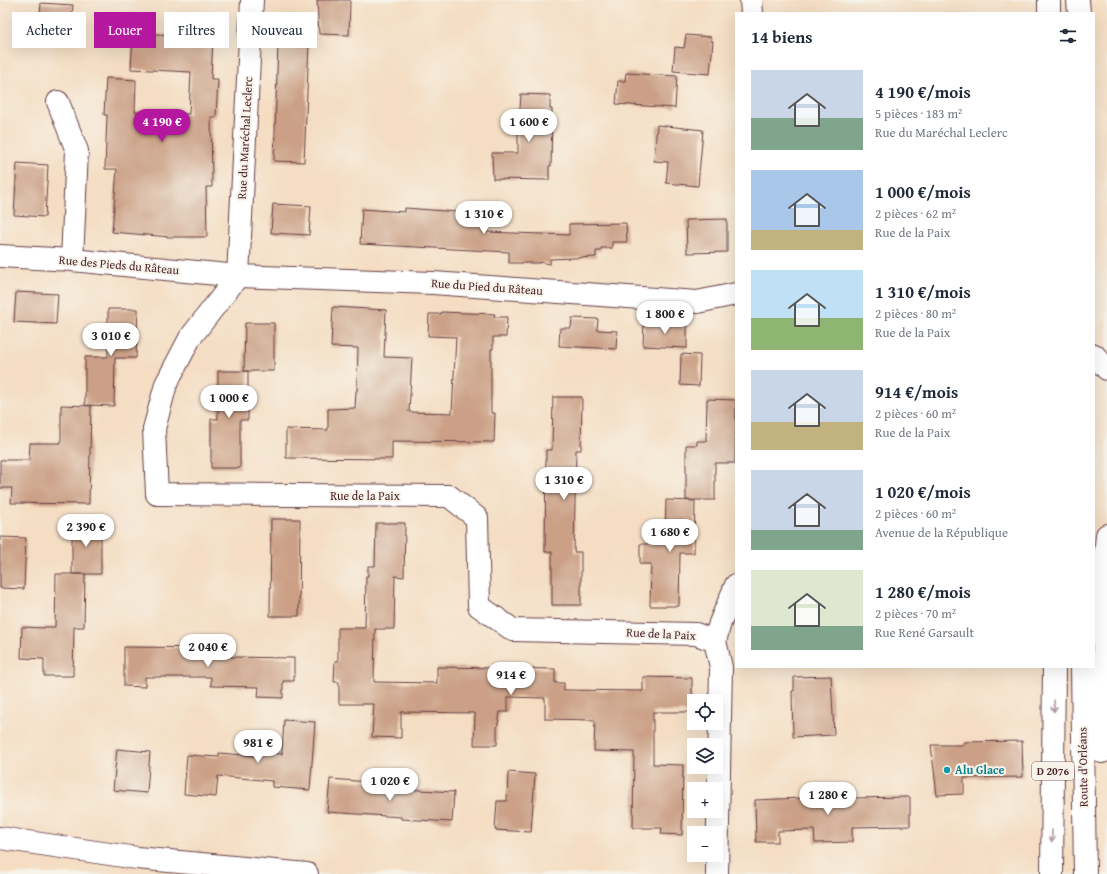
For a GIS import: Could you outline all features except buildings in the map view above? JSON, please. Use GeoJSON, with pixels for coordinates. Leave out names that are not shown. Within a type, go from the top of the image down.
{"type":"FeatureCollection","features":[{"type":"Feature","properties":{"kind":"street","name":"Rue du Maréchal Leclerc"},"geometry":{"type":"LineString","coordinates":[[238,276],[252,0]]}},
{"type":"Feature","properties":{"kind":"street"},"geometry":{"type":"LineString","coordinates":[[751,0],[752,12]]}},
{"type":"Feature","properties":{"kind":"street"},"geometry":{"type":"LineString","coordinates":[[1049,0],[1049,12]]}},
{"type":"Feature","properties":{"kind":"street"},"geometry":{"type":"LineString","coordinates":[[1078,0],[1079,12]]}},
{"type":"Feature","properties":{"kind":"street"},"geometry":{"type":"LineString","coordinates":[[58,102],[77,151],[72,260]]}},
{"type":"Feature","properties":{"kind":"street","name":"Rue des Pieds du Râteau"},"geometry":{"type":"LineString","coordinates":[[0,256],[72,260],[238,276]]}},
{"type":"Feature","properties":{"kind":"street","name":"Rue du Pied du Râteau"},"geometry":{"type":"LineString","coordinates":[[238,276],[433,283],[697,302],[735,294]]}},
{"type":"Feature","properties":{"kind":"street","name":"Rue de la Paix"},"geometry":{"type":"LineString","coordinates":[[238,276],[190,338],[166,384],[154,429],[157,494],[449,496],[477,518],[479,606],[513,630],[696,634],[715,641]]}},
{"type":"Feature","properties":{"kind":"street"},"geometry":{"type":"LineString","coordinates":[[1095,356],[1107,369]]}},
{"type":"Feature","properties":{"kind":"street"},"geometry":{"type":"LineString","coordinates":[[1097,752],[1107,535]]}},
{"type":"Feature","properties":{"kind":"street"},"geometry":{"type":"LineString","coordinates":[[717,874],[721,667],[715,641],[720,623],[735,587]]}},
{"type":"Feature","properties":{"kind":"street","name":"D 2076"},"geometry":{"type":"LineString","coordinates":[[1052,874],[1054,668]]}},
{"type":"Feature","properties":{"kind":"street","name":"Route d'Orléans"},"geometry":{"type":"LineString","coordinates":[[1081,872],[1097,752],[1082,668]]}},
{"type":"Feature","properties":{"kind":"street"},"geometry":{"type":"LineString","coordinates":[[0,838],[137,858],[308,874]]}},
{"type":"Feature","properties":{"kind":"place","name":"Alu Glace"},"geometry":{"type":"Point","coordinates":[947,770]}}]}
